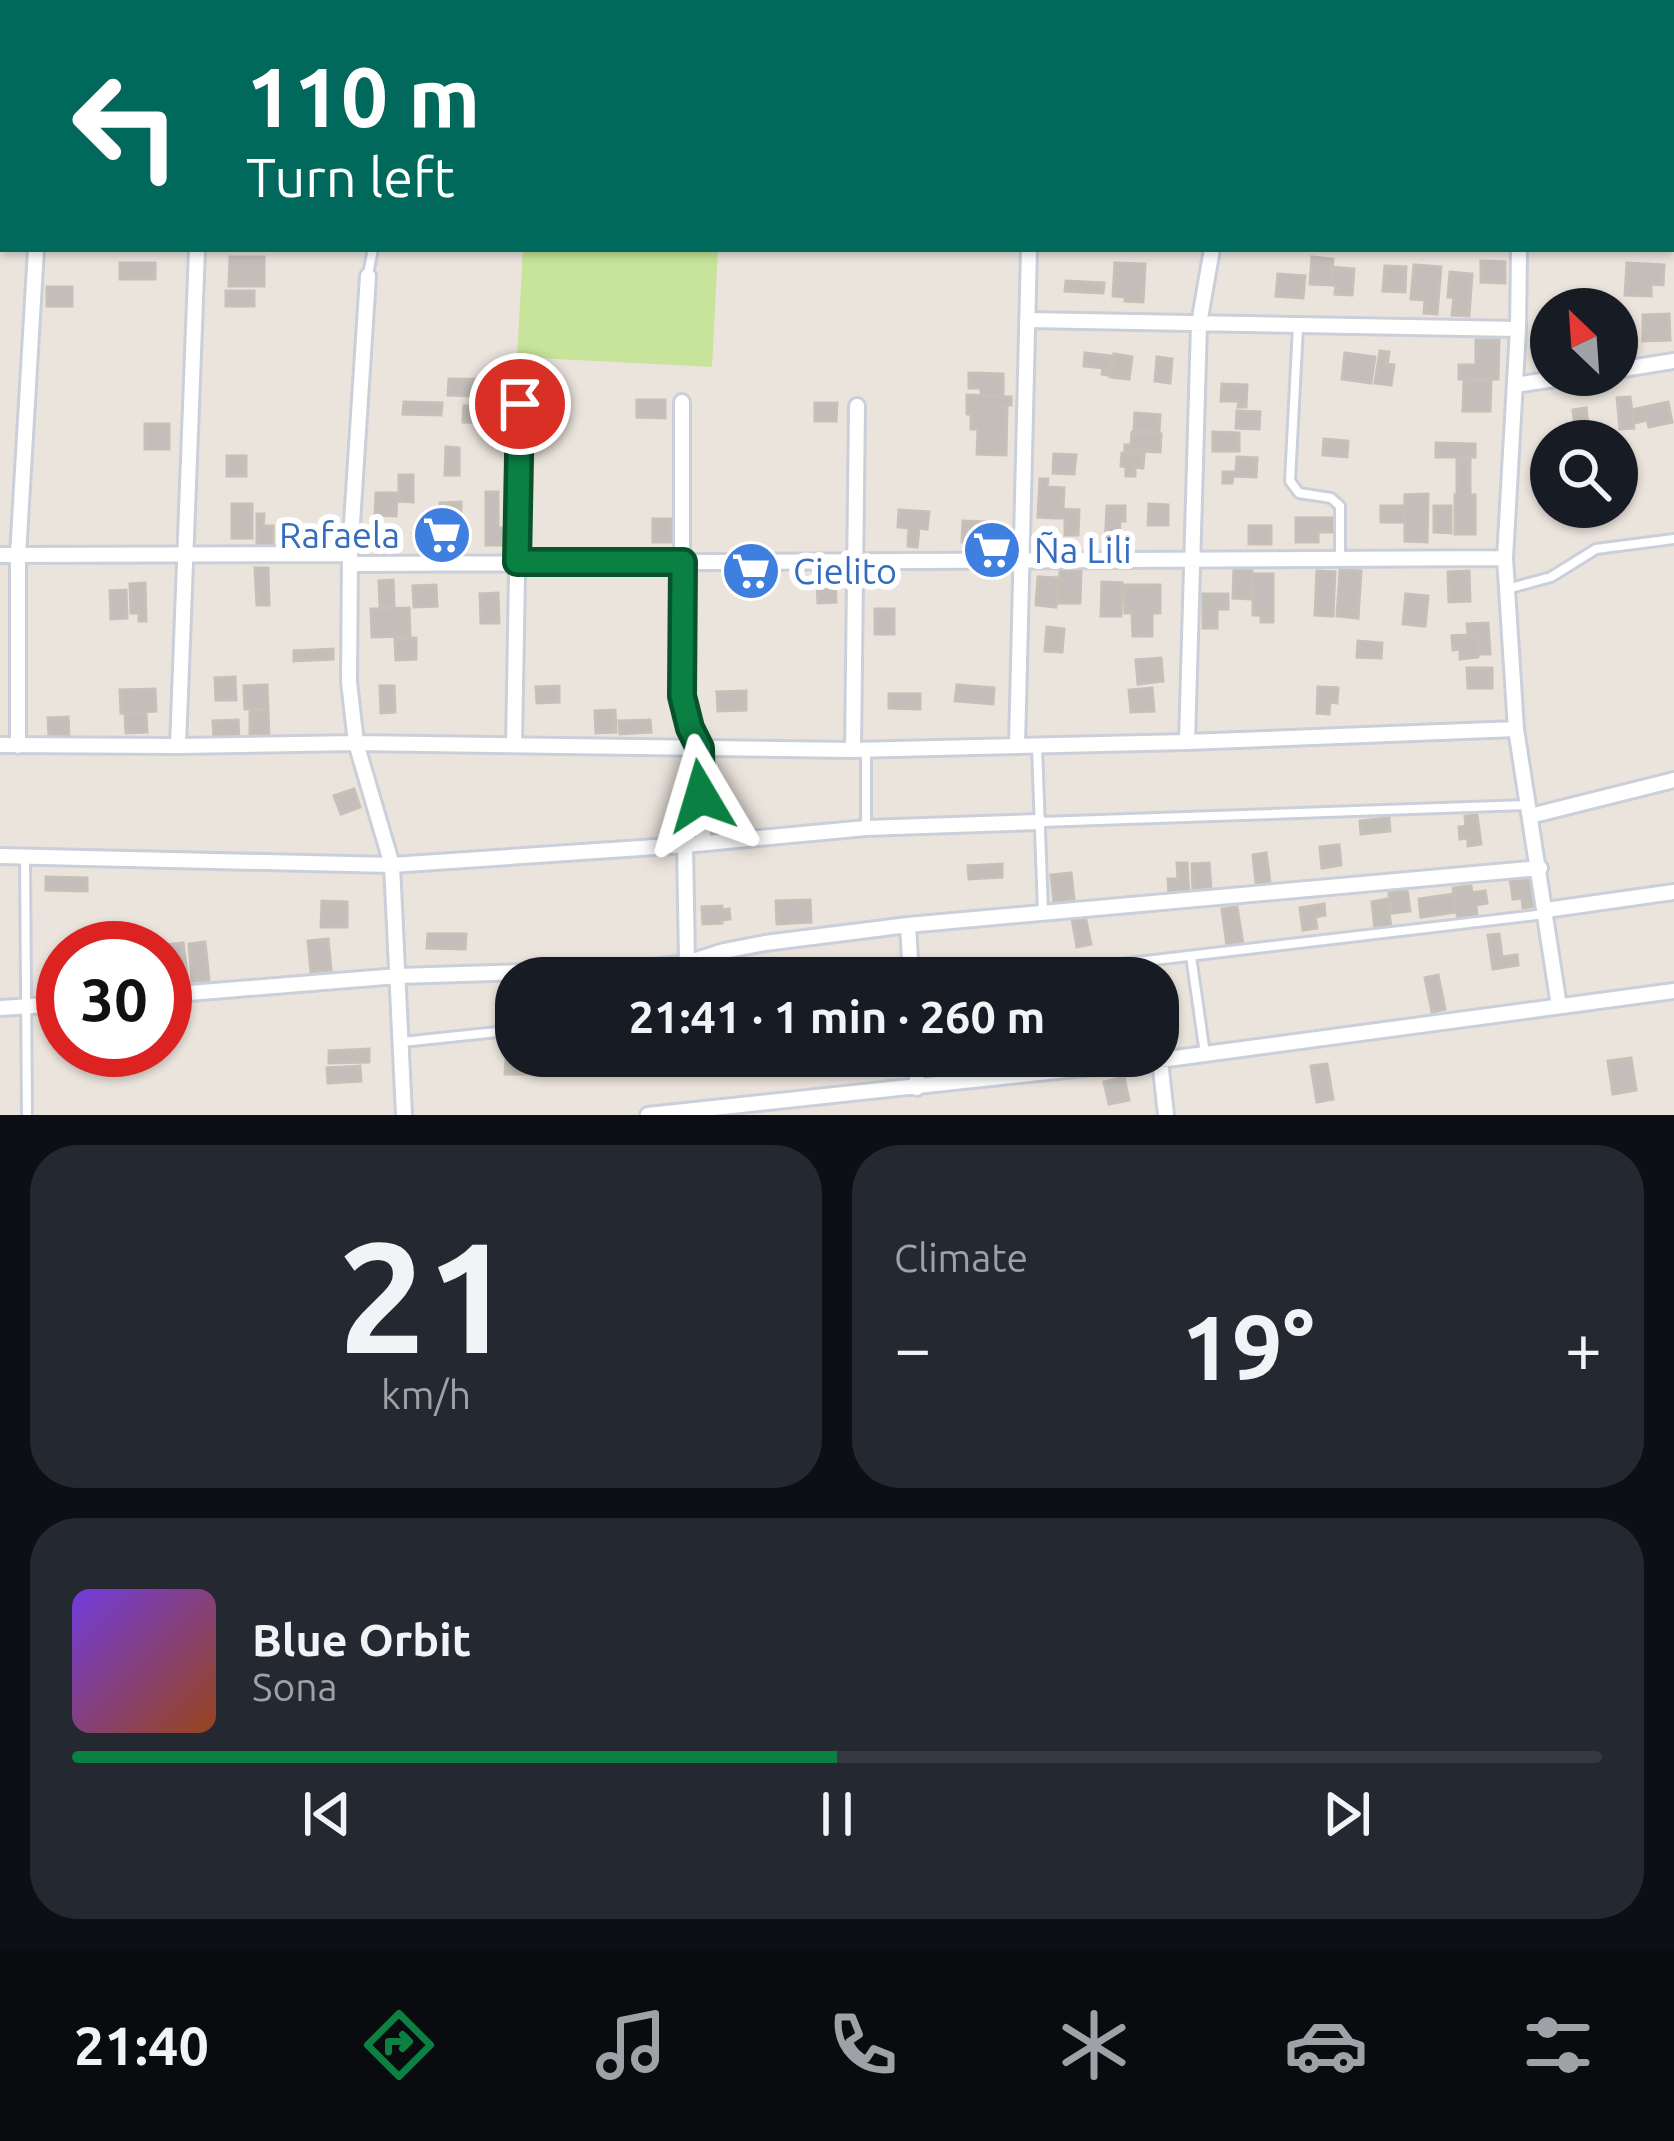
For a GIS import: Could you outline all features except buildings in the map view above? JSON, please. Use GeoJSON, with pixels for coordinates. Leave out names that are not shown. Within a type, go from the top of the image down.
{"type":"FeatureCollection","features":[{"type":"Feature","properties":{"kind":"street"},"geometry":{"type":"LineString","coordinates":[[18,746],[18,555],[36,252]]}},
{"type":"Feature","properties":{"kind":"street"},"geometry":{"type":"LineString","coordinates":[[178,746],[197,252]]}},
{"type":"Feature","properties":{"kind":"street"},"geometry":{"type":"LineString","coordinates":[[1017,746],[1029,252]]}},
{"type":"Feature","properties":{"kind":"street"},"geometry":{"type":"LineString","coordinates":[[1187,742],[1199,323],[1211,252]]}},
{"type":"Feature","properties":{"kind":"street"},"geometry":{"type":"LineString","coordinates":[[1519,252],[1505,558],[1516,729],[1559,1006]]}},
{"type":"Feature","properties":{"kind":"street"},"geometry":{"type":"LineString","coordinates":[[368,276],[350,559],[349,682],[356,742],[392,865],[404,1115]]}},
{"type":"Feature","properties":{"kind":"street"},"geometry":{"type":"LineString","coordinates":[[1027,320],[1518,329]]}},
{"type":"Feature","properties":{"kind":"street"},"geometry":{"type":"LineString","coordinates":[[1638,367],[1674,361]]}},
{"type":"Feature","properties":{"kind":"street"},"geometry":{"type":"LineString","coordinates":[[1515,385],[1530,383]]}},
{"type":"Feature","properties":{"kind":"street"},"geometry":{"type":"LineString","coordinates":[[682,402],[682,696],[700,748],[703,843]]}},
{"type":"Feature","properties":{"kind":"street"},"geometry":{"type":"LineString","coordinates":[[514,745],[520,404]]}},
{"type":"Feature","properties":{"kind":"street"},"geometry":{"type":"LineString","coordinates":[[856,406],[854,561],[860,750]]}},
{"type":"Feature","properties":{"kind":"street"},"geometry":{"type":"LineString","coordinates":[[0,555],[517,562],[1505,558]]}},
{"type":"Feature","properties":{"kind":"street"},"geometry":{"type":"LineString","coordinates":[[0,745],[356,742],[860,750],[1516,729]]}},
{"type":"Feature","properties":{"kind":"street"},"geometry":{"type":"LineString","coordinates":[[1528,811],[1674,780]]}},
{"type":"Feature","properties":{"kind":"street"},"geometry":{"type":"LineString","coordinates":[[0,856],[392,865],[866,828],[1040,822]]}},
{"type":"Feature","properties":{"kind":"street"},"geometry":{"type":"LineString","coordinates":[[685,845],[687,957]]}},
{"type":"Feature","properties":{"kind":"street"},"geometry":{"type":"LineString","coordinates":[[706,957],[765,943],[908,925],[1540,868]]}},
{"type":"Feature","properties":{"kind":"street"},"geometry":{"type":"LineString","coordinates":[[1547,912],[1674,892]]}},
{"type":"Feature","properties":{"kind":"street"},"geometry":{"type":"LineString","coordinates":[[908,925],[910,957]]}},
{"type":"Feature","properties":{"kind":"street"},"geometry":{"type":"LineString","coordinates":[[192,993],[495,973]]}},
{"type":"Feature","properties":{"kind":"street"},"geometry":{"type":"LineString","coordinates":[[1179,1057],[1674,991]]}},
{"type":"Feature","properties":{"kind":"street"},"geometry":{"type":"LineString","coordinates":[[0,1008],[36,1006]]}},
{"type":"Feature","properties":{"kind":"street"},"geometry":{"type":"LineString","coordinates":[[917,1077],[917,1088]]}},
{"type":"Feature","properties":{"kind":"street"},"geometry":{"type":"LineString","coordinates":[[648,1115],[720,1112],[1012,1077]]}},
{"type":"Feature","properties":{"kind":"street"},"geometry":{"type":"LineString","coordinates":[[1162,1077],[1166,1115]]}},
{"type":"Feature","properties":{"kind":"lane"},"geometry":{"type":"LineString","coordinates":[[368,276],[372,252]]}},
{"type":"Feature","properties":{"kind":"lane"},"geometry":{"type":"LineString","coordinates":[[1298,326],[1290,482],[1299,493],[1331,498],[1340,506],[1340,559]]}},
{"type":"Feature","properties":{"kind":"lane"},"geometry":{"type":"LineString","coordinates":[[1507,589],[1551,577],[1596,549],[1674,539]]}},
{"type":"Feature","properties":{"kind":"lane"},"geometry":{"type":"LineString","coordinates":[[1036,746],[1043,913]]}},
{"type":"Feature","properties":{"kind":"lane"},"geometry":{"type":"LineString","coordinates":[[860,750],[866,828]]}},
{"type":"Feature","properties":{"kind":"lane"},"geometry":{"type":"LineString","coordinates":[[1040,822],[1528,811]]}},
{"type":"Feature","properties":{"kind":"lane"},"geometry":{"type":"LineString","coordinates":[[25,857],[27,1115]]}},
{"type":"Feature","properties":{"kind":"lane"},"geometry":{"type":"LineString","coordinates":[[1179,957],[1547,912]]}},
{"type":"Feature","properties":{"kind":"lane"},"geometry":{"type":"LineString","coordinates":[[1191,956],[1205,1054]]}},
{"type":"Feature","properties":{"kind":"lane"},"geometry":{"type":"LineString","coordinates":[[402,1042],[495,1032]]}},
{"type":"Feature","properties":{"kind":"green space"},"geometry":{"type":"Polygon","coordinates":[[[523,252],[718,252],[712,367],[517,357],[523,252]]]}},
{"type":"Feature","properties":{"kind":"place","name":"Rafaela"},"geometry":{"type":"Point","coordinates":[442,535]}},
{"type":"Feature","properties":{"kind":"place","name":"Ña Lili"},"geometry":{"type":"Point","coordinates":[992,550]}},
{"type":"Feature","properties":{"kind":"place","name":"Cielito"},"geometry":{"type":"Point","coordinates":[751,571]}},
{"type":"Feature","properties":{"kind":"route"},"geometry":{"type":"LineString","coordinates":[[520,404],[517,562],[683,562],[682,696],[700,748],[701,796]]}}]}
